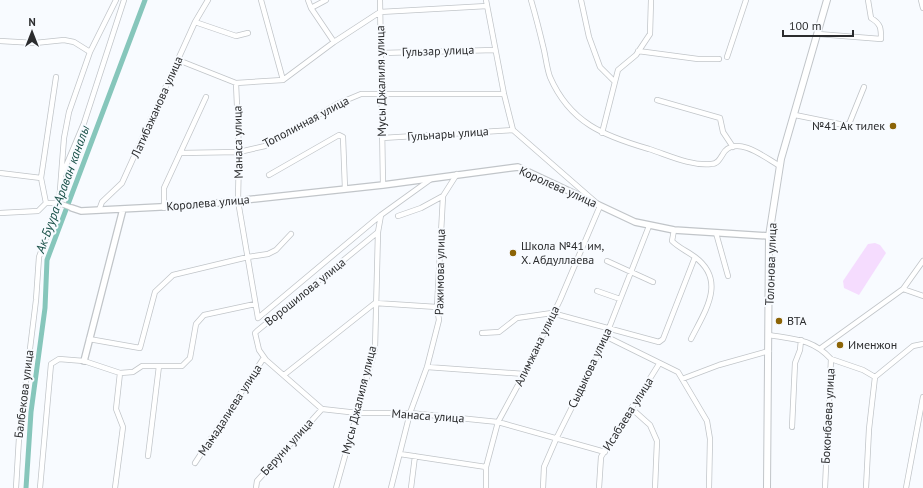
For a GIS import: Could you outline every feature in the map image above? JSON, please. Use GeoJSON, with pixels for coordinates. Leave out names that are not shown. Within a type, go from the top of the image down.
{"type":"FeatureCollection","features":[{"type":"Feature","properties":{"kind":"main road","name":"Толонова улица"},"geometry":{"type":"LineString","coordinates":[[767,488],[769,236],[780,166],[827,0]]}},
{"type":"Feature","properties":{"kind":"street","name":"Балбекова улица"},"geometry":{"type":"LineString","coordinates":[[16,488],[19,438],[36,300],[39,258],[61,204],[61,176],[69,112],[90,52],[116,0]]}},
{"type":"Feature","properties":{"kind":"street"},"geometry":{"type":"LineString","coordinates":[[61,176],[84,123],[124,0]]}},
{"type":"Feature","properties":{"kind":"street","name":"Латибажанова улица"},"geometry":{"type":"LineString","coordinates":[[99,210],[102,202],[122,183],[195,22],[208,0]]}},
{"type":"Feature","properties":{"kind":"street"},"geometry":{"type":"LineString","coordinates":[[261,0],[283,80]]}},
{"type":"Feature","properties":{"kind":"street"},"geometry":{"type":"LineString","coordinates":[[308,0],[311,8],[334,42]]}},
{"type":"Feature","properties":{"kind":"street"},"geometry":{"type":"LineString","coordinates":[[311,8],[326,0]]}},
{"type":"Feature","properties":{"kind":"street","name":"Мусы Джалиля улица"},"geometry":{"type":"LineString","coordinates":[[380,0],[383,185]]}},
{"type":"Feature","properties":{"kind":"street"},"geometry":{"type":"LineString","coordinates":[[486,0],[504,94],[513,130],[600,206]]}},
{"type":"Feature","properties":{"kind":"street"},"geometry":{"type":"LineString","coordinates":[[531,0],[550,76],[564,102],[578,118],[602,133],[622,142],[695,163],[712,164],[719,161],[726,150],[733,147],[748,147],[780,166]]}},
{"type":"Feature","properties":{"kind":"street"},"geometry":{"type":"LineString","coordinates":[[581,0],[589,37],[600,68],[614,81]]}},
{"type":"Feature","properties":{"kind":"street"},"geometry":{"type":"LineString","coordinates":[[602,133],[618,70],[638,50],[650,34],[651,0]]}},
{"type":"Feature","properties":{"kind":"street"},"geometry":{"type":"LineString","coordinates":[[727,57],[746,0]]}},
{"type":"Feature","properties":{"kind":"street"},"geometry":{"type":"LineString","coordinates":[[818,34],[881,39],[879,22],[872,18],[868,0]]}},
{"type":"Feature","properties":{"kind":"street"},"geometry":{"type":"LineString","coordinates":[[921,0],[923,8]]}},
{"type":"Feature","properties":{"kind":"street"},"geometry":{"type":"LineString","coordinates":[[178,60],[236,83],[283,80],[334,42],[380,12],[487,6]]}},
{"type":"Feature","properties":{"kind":"street"},"geometry":{"type":"LineString","coordinates":[[195,22],[236,36],[248,33]]}},
{"type":"Feature","properties":{"kind":"street"},"geometry":{"type":"LineString","coordinates":[[0,42],[35,43],[64,40],[74,42],[90,52]]}},
{"type":"Feature","properties":{"kind":"street","name":"Гульзар улица"},"geometry":{"type":"LineString","coordinates":[[381,53],[495,50]]}},
{"type":"Feature","properties":{"kind":"street"},"geometry":{"type":"LineString","coordinates":[[638,50],[698,60],[718,60]]}},
{"type":"Feature","properties":{"kind":"street"},"geometry":{"type":"LineString","coordinates":[[46,203],[41,178],[56,77]]}},
{"type":"Feature","properties":{"kind":"street","name":"Манаса улица"},"geometry":{"type":"LineString","coordinates":[[236,83],[239,152],[238,201],[258,318]]}},
{"type":"Feature","properties":{"kind":"street"},"geometry":{"type":"LineString","coordinates":[[795,115],[844,125],[849,124],[864,87]]}},
{"type":"Feature","properties":{"kind":"street","name":"Тополинная улица"},"geometry":{"type":"LineString","coordinates":[[180,154],[239,152],[265,146],[337,104],[362,94],[504,94]]}},
{"type":"Feature","properties":{"kind":"street"},"geometry":{"type":"LineString","coordinates":[[164,208],[164,188],[206,97]]}},
{"type":"Feature","properties":{"kind":"street"},"geometry":{"type":"LineString","coordinates":[[657,100],[720,118],[723,132],[733,147]]}},
{"type":"Feature","properties":{"kind":"street","name":"Гульнары улица"},"geometry":{"type":"LineString","coordinates":[[382,138],[513,130]]}},
{"type":"Feature","properties":{"kind":"street"},"geometry":{"type":"LineString","coordinates":[[269,175],[339,134],[343,137],[345,189]]}},
{"type":"Feature","properties":{"kind":"street","name":"Королева улица"},"geometry":{"type":"LineString","coordinates":[[72,208],[81,210],[164,208],[383,185],[518,167],[635,222],[649,226],[674,230],[769,236]]}},
{"type":"Feature","properties":{"kind":"street"},"geometry":{"type":"LineString","coordinates":[[0,173],[41,178]]}},
{"type":"Feature","properties":{"kind":"street","name":"Ражимова улица"},"geometry":{"type":"LineString","coordinates":[[391,488],[410,414],[427,367],[439,320],[437,307],[443,196],[457,174]]}},
{"type":"Feature","properties":{"kind":"street","name":"Ворошилова улица"},"geometry":{"type":"LineString","coordinates":[[258,318],[380,215],[431,179]]}},
{"type":"Feature","properties":{"kind":"street"},"geometry":{"type":"LineString","coordinates":[[398,216],[421,208],[443,196]]}},
{"type":"Feature","properties":{"kind":"street"},"geometry":{"type":"LineString","coordinates":[[0,213],[38,211],[46,203],[61,204],[72,208]]}},
{"type":"Feature","properties":{"kind":"street","name":"Алимжана улица"},"geometry":{"type":"LineString","coordinates":[[486,488],[486,467],[498,422],[524,374],[552,313],[560,300],[600,206]]}},
{"type":"Feature","properties":{"kind":"street"},"geometry":{"type":"LineString","coordinates":[[84,361],[123,209]]}},
{"type":"Feature","properties":{"kind":"street","name":"Мусы Джалиля улица"},"geometry":{"type":"LineString","coordinates":[[336,488],[358,413],[374,349],[378,232],[380,215]]}},
{"type":"Feature","properties":{"kind":"street","name":"Сыдыкова улица"},"geometry":{"type":"LineString","coordinates":[[543,488],[544,467],[557,437],[607,337],[609,328],[649,226]]}},
{"type":"Feature","properties":{"kind":"street"},"geometry":{"type":"LineString","coordinates":[[674,230],[672,241],[678,247],[695,257],[706,268],[712,281],[708,303],[691,339]]}},
{"type":"Feature","properties":{"kind":"street","name":"Ворошилова улица"},"geometry":{"type":"LineString","coordinates":[[266,360],[259,350],[255,334],[257,331],[378,232]]}},
{"type":"Feature","properties":{"kind":"street"},"geometry":{"type":"LineString","coordinates":[[716,233],[728,276]]}},
{"type":"Feature","properties":{"kind":"street"},"geometry":{"type":"LineString","coordinates":[[89,339],[140,348],[155,292],[173,275],[272,252],[291,234]]}},
{"type":"Feature","properties":{"kind":"street"},"geometry":{"type":"LineString","coordinates":[[482,333],[499,332],[517,318],[552,313],[592,322],[659,342],[663,339],[695,257]]}},
{"type":"Feature","properties":{"kind":"street"},"geometry":{"type":"LineString","coordinates":[[606,261],[653,282]]}},
{"type":"Feature","properties":{"kind":"street"},"geometry":{"type":"LineString","coordinates":[[769,334],[801,340],[821,348],[903,289],[923,261]]}},
{"type":"Feature","properties":{"kind":"street"},"geometry":{"type":"LineString","coordinates":[[903,289],[923,296]]}},
{"type":"Feature","properties":{"kind":"street"},"geometry":{"type":"LineString","coordinates":[[597,290],[620,299]]}},
{"type":"Feature","properties":{"kind":"street"},"geometry":{"type":"LineString","coordinates":[[284,375],[376,303],[437,307]]}},
{"type":"Feature","properties":{"kind":"street","name":"Ворошилова улица"},"geometry":{"type":"LineString","coordinates":[[40,488],[52,364],[59,359],[84,361],[120,372],[133,372],[142,366],[182,366],[190,358],[196,324],[204,315],[255,304]]}},
{"type":"Feature","properties":{"kind":"street"},"geometry":{"type":"LineString","coordinates":[[607,337],[659,364],[678,372],[707,421],[710,439],[709,488]]}},
{"type":"Feature","properties":{"kind":"street"},"geometry":{"type":"LineString","coordinates":[[792,426],[795,363],[800,350],[801,340]]}},
{"type":"Feature","properties":{"kind":"street"},"geometry":{"type":"LineString","coordinates":[[866,488],[869,429],[875,377],[913,346],[923,344]]}},
{"type":"Feature","properties":{"kind":"street","name":"Боконбаева улица"},"geometry":{"type":"LineString","coordinates":[[821,348],[831,359],[825,488]]}},
{"type":"Feature","properties":{"kind":"street"},"geometry":{"type":"LineString","coordinates":[[682,379],[719,365],[769,351]]}},
{"type":"Feature","properties":{"kind":"street","name":"Мамадалиева улица"},"geometry":{"type":"LineString","coordinates":[[195,463],[263,359],[266,360]]}},
{"type":"Feature","properties":{"kind":"street"},"geometry":{"type":"LineString","coordinates":[[831,359],[862,370],[875,377]]}},
{"type":"Feature","properties":{"kind":"street"},"geometry":{"type":"LineString","coordinates":[[266,360],[322,409]]}},
{"type":"Feature","properties":{"kind":"street","name":"Исабаева улица"},"geometry":{"type":"LineString","coordinates":[[599,488],[601,457],[659,364]]}},
{"type":"Feature","properties":{"kind":"street"},"geometry":{"type":"LineString","coordinates":[[148,456],[159,366]]}},
{"type":"Feature","properties":{"kind":"street"},"geometry":{"type":"LineString","coordinates":[[427,367],[524,374]]}},
{"type":"Feature","properties":{"kind":"street"},"geometry":{"type":"LineString","coordinates":[[115,488],[123,427],[116,409],[120,372]]}},
{"type":"Feature","properties":{"kind":"street"},"geometry":{"type":"LineString","coordinates":[[906,488],[923,398]]}},
{"type":"Feature","properties":{"kind":"street"},"geometry":{"type":"LineString","coordinates":[[631,408],[650,425],[657,441],[655,488]]}},
{"type":"Feature","properties":{"kind":"street","name":"Манаса улица"},"geometry":{"type":"LineString","coordinates":[[322,409],[358,413],[410,414],[498,422],[557,437],[605,452]]}},
{"type":"Feature","properties":{"kind":"street","name":"Беруни улица"},"geometry":{"type":"LineString","coordinates":[[256,488],[257,481],[322,409]]}},
{"type":"Feature","properties":{"kind":"street"},"geometry":{"type":"LineString","coordinates":[[400,454],[486,467]]}},
{"type":"Feature","properties":{"kind":"street"},"geometry":{"type":"LineString","coordinates":[[411,488],[415,456]]}},
{"type":"Feature","properties":{"kind":"shaded area"},"geometry":{"type":"Polygon","coordinates":[[[875,243],[880,245],[886,253],[859,295],[844,288],[843,281],[868,244],[875,243]]]}},
{"type":"Feature","properties":{"kind":"waterway","name":"Ак-Буура-Араван каналы"},"geometry":{"type":"LineString","coordinates":[[26,488],[31,412],[45,308],[47,260],[145,0]]}},
{"type":"Feature","properties":{"kind":"place","name":"№41 Ак тилек"},"geometry":{"type":"Point","coordinates":[893,126]}},
{"type":"Feature","properties":{"kind":"place","name":"Школа №41 им, Х. Абдуллаева"},"geometry":{"type":"Point","coordinates":[513,253]}},
{"type":"Feature","properties":{"kind":"place","name":"BTA"},"geometry":{"type":"Point","coordinates":[779,321]}},
{"type":"Feature","properties":{"kind":"place","name":"Именжон"},"geometry":{"type":"Point","coordinates":[840,345]}}]}
